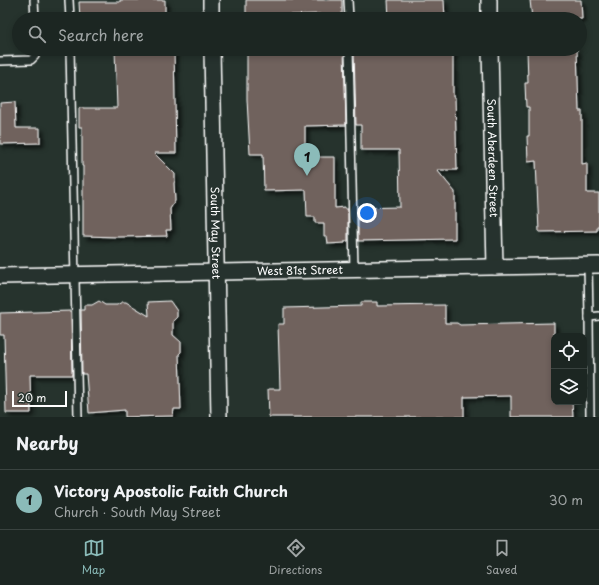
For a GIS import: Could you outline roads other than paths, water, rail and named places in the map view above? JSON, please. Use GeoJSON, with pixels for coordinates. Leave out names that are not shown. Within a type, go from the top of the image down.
{"type":"FeatureCollection","features":[{"type":"Feature","properties":{"kind":"street"},"geometry":{"type":"LineString","coordinates":[[211,0],[211,12]]}},
{"type":"Feature","properties":{"kind":"street"},"geometry":{"type":"LineString","coordinates":[[489,0],[489,12]]}},
{"type":"Feature","properties":{"kind":"street","name":"South May Street"},"geometry":{"type":"LineString","coordinates":[[212,56],[219,417]]}},
{"type":"Feature","properties":{"kind":"street","name":"South Aberdeen Street"},"geometry":{"type":"LineString","coordinates":[[490,56],[495,267]]}},
{"type":"Feature","properties":{"kind":"street","name":"West 81st Street"},"geometry":{"type":"LineString","coordinates":[[0,276],[594,265]]}},
{"type":"Feature","properties":{"kind":"lane"},"geometry":{"type":"LineString","coordinates":[[34,0],[35,12]]}},
{"type":"Feature","properties":{"kind":"lane"},"geometry":{"type":"LineString","coordinates":[[69,0],[70,12]]}},
{"type":"Feature","properties":{"kind":"lane"},"geometry":{"type":"LineString","coordinates":[[348,0],[349,12]]}},
{"type":"Feature","properties":{"kind":"lane"},"geometry":{"type":"LineString","coordinates":[[0,61],[31,60],[35,56]]}},
{"type":"Feature","properties":{"kind":"lane"},"geometry":{"type":"LineString","coordinates":[[70,56],[78,417]]}},
{"type":"Feature","properties":{"kind":"lane"},"geometry":{"type":"LineString","coordinates":[[349,56],[354,270]]}},
{"type":"Feature","properties":{"kind":"lane"},"geometry":{"type":"LineString","coordinates":[[590,417],[589,316],[594,265]]}},
{"type":"Feature","properties":{"kind":"lane"},"geometry":{"type":"LineString","coordinates":[[589,316],[599,316]]}},
{"type":"Feature","properties":{"kind":"place","name":"Victory Apostolic Faith Church"},"geometry":{"type":"Point","coordinates":[307,176]}}]}
